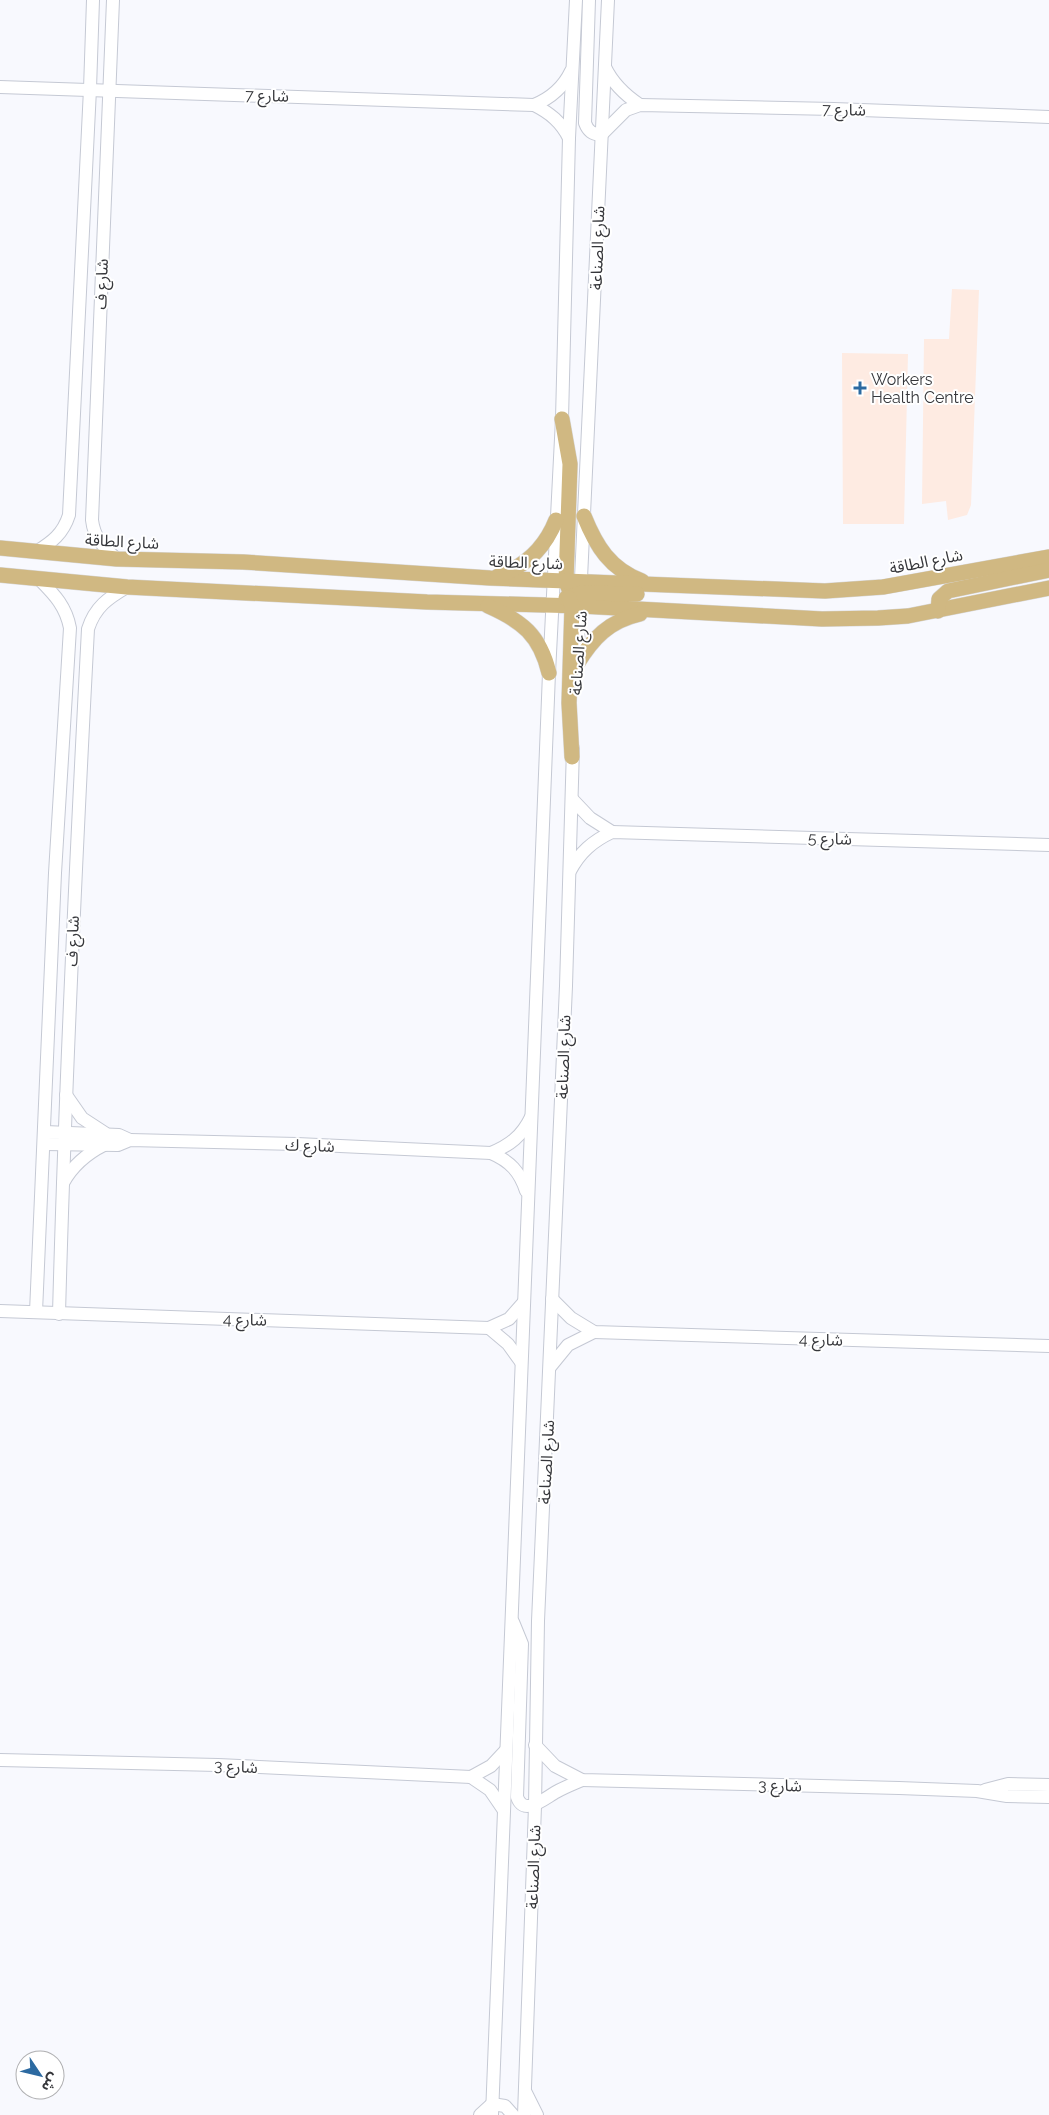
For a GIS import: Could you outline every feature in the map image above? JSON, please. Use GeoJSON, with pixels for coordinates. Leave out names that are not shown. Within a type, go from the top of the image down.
{"type":"FeatureCollection","features":[{"type":"Feature","properties":{"kind":"main road"},"geometry":{"type":"LineString","coordinates":[[562,419],[570,464],[568,594],[569,703],[572,757]]}},
{"type":"Feature","properties":{"kind":"main road"},"geometry":{"type":"LineString","coordinates":[[584,516],[598,548],[610,562],[623,572],[656,585]]}},
{"type":"Feature","properties":{"kind":"main road"},"geometry":{"type":"LineString","coordinates":[[490,578],[505,573],[530,559],[550,535],[556,520]]}},
{"type":"Feature","properties":{"kind":"main road","name":"شارع الطاقة"},"geometry":{"type":"LineString","coordinates":[[0,548],[118,559],[244,562],[490,578],[652,610],[822,619],[878,618],[938,611],[1049,588]]}},
{"type":"Feature","properties":{"kind":"main road","name":"شارع الطاقة"},"geometry":{"type":"LineString","coordinates":[[0,575],[127,587],[482,604],[656,585],[825,592],[853,590],[917,581],[1049,557]]}},
{"type":"Feature","properties":{"kind":"main road"},"geometry":{"type":"LineString","coordinates":[[938,611],[939,599],[948,591],[1049,570]]}},
{"type":"Feature","properties":{"kind":"main road"},"geometry":{"type":"LineString","coordinates":[[426,602],[469,597],[568,594],[686,596],[725,588]]}},
{"type":"Feature","properties":{"kind":"main road"},"geometry":{"type":"LineString","coordinates":[[482,604],[518,622],[530,632],[539,644],[549,673]]}},
{"type":"Feature","properties":{"kind":"main road"},"geometry":{"type":"LineString","coordinates":[[577,664],[596,637],[608,626],[623,618],[652,610]]}},
{"type":"Feature","properties":{"kind":"street","name":"شارع ف"},"geometry":{"type":"LineString","coordinates":[[36,552],[59,536],[66,526],[69,515],[93,0]]}},
{"type":"Feature","properties":{"kind":"street","name":"شارع ف"},"geometry":{"type":"LineString","coordinates":[[113,0],[92,520],[93,531],[99,541],[118,559]]}},
{"type":"Feature","properties":{"kind":"street","name":"شارع الصناعة"},"geometry":{"type":"LineString","coordinates":[[524,2115],[535,1806],[538,1611],[550,1367],[577,664],[556,520],[562,419],[569,138],[576,0]]}},
{"type":"Feature","properties":{"kind":"street"},"geometry":{"type":"LineString","coordinates":[[589,0],[585,123],[591,132],[601,135],[626,110],[640,105]]}},
{"type":"Feature","properties":{"kind":"street","name":"شارع الصناعة"},"geometry":{"type":"LineString","coordinates":[[492,2109],[549,673],[584,516],[608,0]]}},
{"type":"Feature","properties":{"kind":"street"},"geometry":{"type":"LineString","coordinates":[[534,105],[551,96],[565,83],[571,72],[574,60]]}},
{"type":"Feature","properties":{"kind":"street"},"geometry":{"type":"LineString","coordinates":[[605,66],[611,79],[620,90],[640,105]]}},
{"type":"Feature","properties":{"kind":"street","name":"شارع 7"},"geometry":{"type":"LineString","coordinates":[[0,87],[534,105]]}},
{"type":"Feature","properties":{"kind":"street"},"geometry":{"type":"LineString","coordinates":[[534,105],[551,115],[564,129],[569,138]]}},
{"type":"Feature","properties":{"kind":"street","name":"شارع 7"},"geometry":{"type":"LineString","coordinates":[[640,105],[834,109],[1049,117]]}},
{"type":"Feature","properties":{"kind":"street","name":"شارع ف"},"geometry":{"type":"LineString","coordinates":[[36,1312],[55,873],[70,628],[68,614],[62,603],[40,580]]}},
{"type":"Feature","properties":{"kind":"street","name":"شارع ف"},"geometry":{"type":"LineString","coordinates":[[59,1314],[62,1185],[75,873],[88,629],[92,617],[100,605],[127,587]]}},
{"type":"Feature","properties":{"kind":"street"},"geometry":{"type":"LineString","coordinates":[[572,799],[590,818],[612,832]]}},
{"type":"Feature","properties":{"kind":"street"},"geometry":{"type":"LineString","coordinates":[[569,873],[576,860],[586,848],[612,832]]}},
{"type":"Feature","properties":{"kind":"street","name":"شارع 5"},"geometry":{"type":"LineString","coordinates":[[612,832],[1049,844]]}},
{"type":"Feature","properties":{"kind":"street"},"geometry":{"type":"LineString","coordinates":[[55,873],[75,873]]}},
{"type":"Feature","properties":{"kind":"street"},"geometry":{"type":"LineString","coordinates":[[62,1185],[80,1160],[107,1139],[82,1118],[66,1095]]}},
{"type":"Feature","properties":{"kind":"street"},"geometry":{"type":"LineString","coordinates":[[491,1153],[505,1147],[517,1138],[527,1126],[533,1112]]}},
{"type":"Feature","properties":{"kind":"street","name":"شارع ك"},"geometry":{"type":"LineString","coordinates":[[44,1138],[107,1139],[118,1145],[130,1140],[297,1144],[491,1153],[504,1159],[515,1168],[523,1180],[527,1194]]}},
{"type":"Feature","properties":{"kind":"street","name":"شارع 4"},"geometry":{"type":"LineString","coordinates":[[552,1299],[571,1318],[594,1332]]}},
{"type":"Feature","properties":{"kind":"street","name":"شارع 4"},"geometry":{"type":"LineString","coordinates":[[0,1311],[489,1328],[509,1319],[524,1302]]}},
{"type":"Feature","properties":{"kind":"street"},"geometry":{"type":"LineString","coordinates":[[489,1328],[508,1344],[521,1362]]}},
{"type":"Feature","properties":{"kind":"street","name":"شارع 4"},"geometry":{"type":"LineString","coordinates":[[550,1367],[568,1345],[594,1332],[1049,1346]]}},
{"type":"Feature","properties":{"kind":"street"},"geometry":{"type":"LineString","coordinates":[[511,1617],[522,1644],[517,1797],[523,1806],[535,1806]]}},
{"type":"Feature","properties":{"kind":"street","name":"شارع 3"},"geometry":{"type":"LineString","coordinates":[[535,1745],[555,1766],[582,1780]]}},
{"type":"Feature","properties":{"kind":"street"},"geometry":{"type":"LineString","coordinates":[[503,1809],[490,1790],[471,1777],[491,1766],[506,1750]]}},
{"type":"Feature","properties":{"kind":"street","name":"شارع 3"},"geometry":{"type":"LineString","coordinates":[[0,1760],[218,1765],[471,1777]]}},
{"type":"Feature","properties":{"kind":"street","name":"شارع 3"},"geometry":{"type":"LineString","coordinates":[[535,1806],[557,1791],[582,1780],[978,1791],[1007,1796],[1049,1797]]}},
{"type":"Feature","properties":{"kind":"street","name":"شارع 3"},"geometry":{"type":"LineString","coordinates":[[978,1791],[1008,1784],[1049,1785]]}},
{"type":"Feature","properties":{"kind":"street"},"geometry":{"type":"LineString","coordinates":[[524,2090],[538,2115]]}},
{"type":"Feature","properties":{"kind":"street"},"geometry":{"type":"LineString","coordinates":[[480,2115],[492,2109],[505,2106],[513,2115]]}},
{"type":"Feature","properties":{"kind":"shaded area"},"geometry":{"type":"Polygon","coordinates":[[[952,289],[979,290],[971,505],[967,515],[948,520],[946,501],[922,504],[924,339],[949,339],[952,289]]]}},
{"type":"Feature","properties":{"kind":"shaded area"},"geometry":{"type":"Polygon","coordinates":[[[842,353],[908,354],[904,524],[843,524],[842,353]]]}},
{"type":"Feature","properties":{"kind":"place","name":"Workers Health Centre"},"geometry":{"type":"Point","coordinates":[860,388]}}]}
